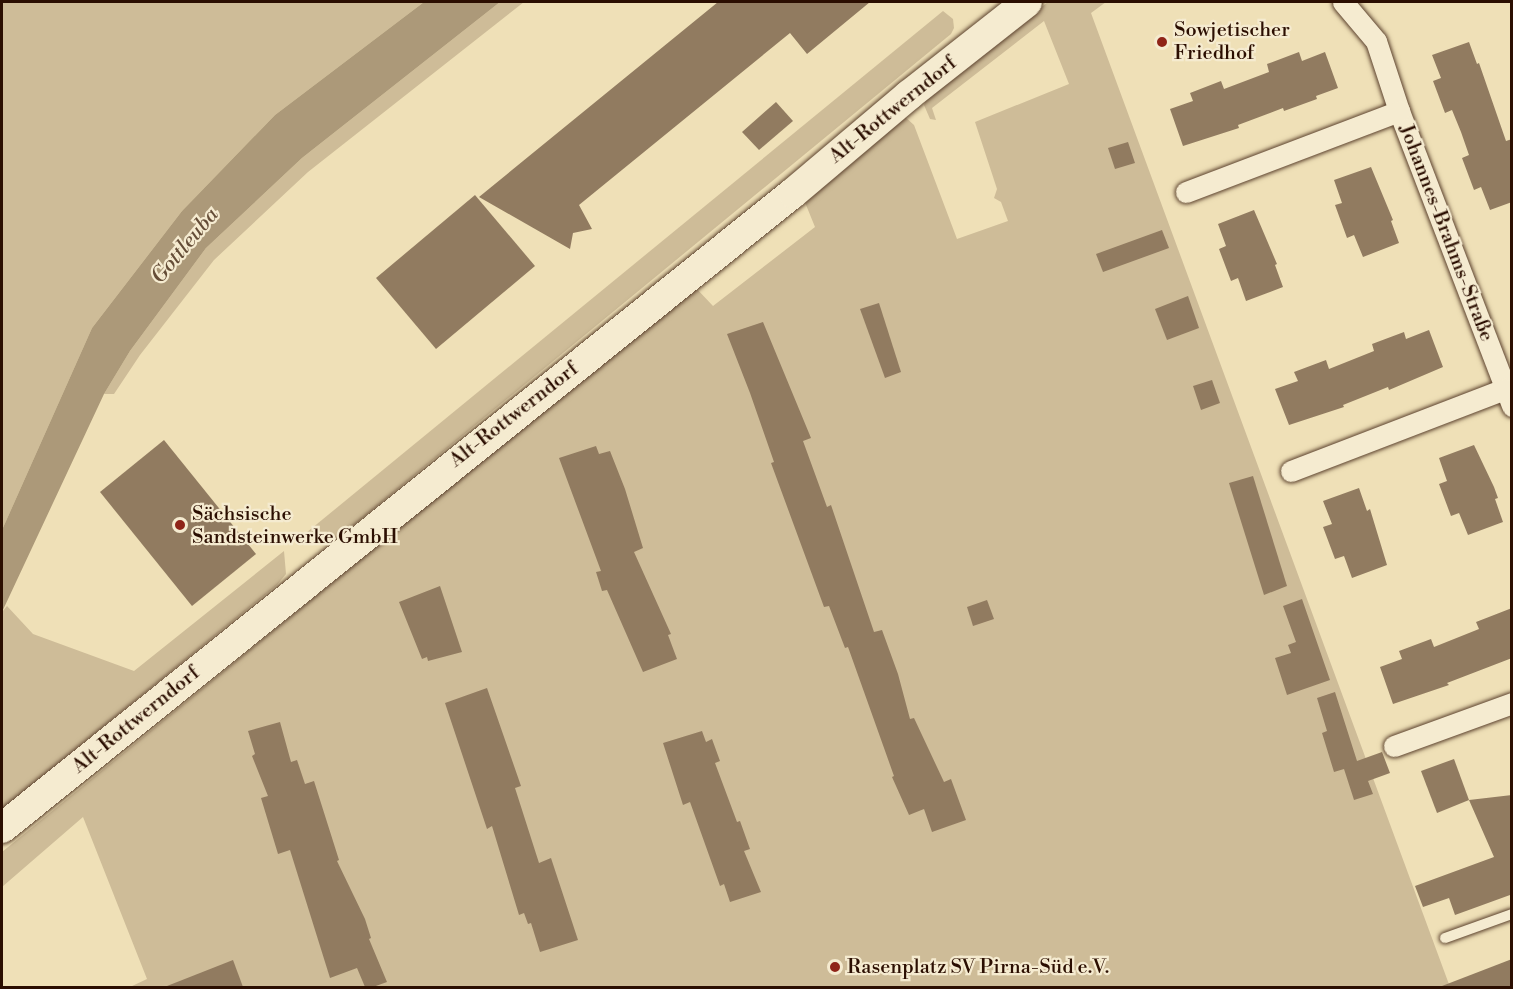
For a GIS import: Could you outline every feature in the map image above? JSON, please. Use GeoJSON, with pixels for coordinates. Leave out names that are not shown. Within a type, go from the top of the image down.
{"type":"FeatureCollection","features":[{"type":"Feature","properties":{"kind":"main road","name":"Alt-Rottwerndorf"},"geometry":{"type":"LineString","coordinates":[[2,828],[1027,2]]}},
{"type":"Feature","properties":{"kind":"street","name":"Johannes-Brahms-Straße"},"geometry":{"type":"LineString","coordinates":[[1291,471],[1508,397],[1399,111],[1376,41],[1343,2]]}},
{"type":"Feature","properties":{"kind":"street","name":"Johannes-Brahms-Straße"},"geometry":{"type":"LineString","coordinates":[[1186,192],[1399,111]]}},
{"type":"Feature","properties":{"kind":"street"},"geometry":{"type":"LineString","coordinates":[[1394,746],[1512,703]]}},
{"type":"Feature","properties":{"kind":"lane"},"geometry":{"type":"LineString","coordinates":[[1445,938],[1512,915]]}},
{"type":"Feature","properties":{"kind":"shaded area"},"geometry":{"type":"Polygon","coordinates":[[[2,2],[424,2],[275,115],[182,211],[92,328],[2,530],[2,2]]]}},
{"type":"Feature","properties":{"kind":"shaded area"},"geometry":{"type":"Polygon","coordinates":[[[500,2],[524,2],[308,172],[214,260],[140,355],[114,394],[104,394],[130,351],[206,248],[302,158],[500,2]]]}},
{"type":"Feature","properties":{"kind":"shaded area"},"geometry":{"type":"Polygon","coordinates":[[[1048,2],[1106,2],[1091,13],[1450,987],[130,987],[147,979],[83,817],[2,887],[2,852],[695,287],[713,306],[815,227],[804,200],[904,116],[914,125],[957,239],[1008,221],[1001,202],[994,198],[997,189],[975,122],[1069,84],[1044,21],[932,108],[936,120],[930,119],[924,105],[927,97],[1048,2]]]}},
{"type":"Feature","properties":{"kind":"shaded area"},"geometry":{"type":"Polygon","coordinates":[[[943,11],[953,19],[954,28],[951,34],[338,538],[319,538],[306,533],[943,11]]]}},
{"type":"Feature","properties":{"kind":"shaded area"},"geometry":{"type":"Polygon","coordinates":[[[284,551],[286,574],[277,585],[2,809],[2,612],[7,606],[33,634],[134,671],[284,551]]]}},
{"type":"Feature","properties":{"kind":"water","name":"Gottleuba"},"geometry":{"type":"Polygon","coordinates":[[[424,2],[500,2],[302,158],[206,248],[130,351],[104,394],[2,612],[2,530],[92,328],[182,211],[275,115],[424,2]]]}},
{"type":"Feature","properties":{"kind":"building"},"geometry":{"type":"Polygon","coordinates":[[[718,2],[870,2],[807,54],[790,33],[579,205],[592,229],[573,233],[570,249],[479,197],[718,2]]]}},
{"type":"Feature","properties":{"kind":"building"},"geometry":{"type":"Polygon","coordinates":[[[1469,42],[1477,64],[1479,63],[1506,141],[1512,139],[1512,202],[1490,210],[1481,187],[1474,190],[1462,158],[1469,155],[1461,132],[1452,110],[1445,113],[1433,81],[1441,78],[1432,55],[1469,42]]]}},
{"type":"Feature","properties":{"kind":"building"},"geometry":{"type":"Polygon","coordinates":[[[1299,52],[1302,61],[1325,52],[1338,88],[1316,96],[1317,99],[1284,111],[1283,108],[1238,125],[1239,128],[1183,146],[1170,109],[1193,101],[1190,93],[1221,81],[1224,89],[1269,72],[1267,64],[1299,52]]]}},
{"type":"Feature","properties":{"kind":"building"},"geometry":{"type":"Polygon","coordinates":[[[776,102],[793,121],[759,150],[742,132],[776,102]]]}},
{"type":"Feature","properties":{"kind":"building"},"geometry":{"type":"Polygon","coordinates":[[[1128,142],[1135,163],[1115,169],[1108,148],[1128,142]]]}},
{"type":"Feature","properties":{"kind":"building"},"geometry":{"type":"Polygon","coordinates":[[[1371,167],[1393,220],[1391,221],[1399,243],[1363,257],[1354,235],[1347,238],[1335,205],[1342,203],[1334,180],[1371,167]]]}},
{"type":"Feature","properties":{"kind":"building"},"geometry":{"type":"Polygon","coordinates":[[[475,195],[535,266],[436,349],[376,278],[475,195]]]}},
{"type":"Feature","properties":{"kind":"building"},"geometry":{"type":"Polygon","coordinates":[[[1254,210],[1277,264],[1275,265],[1283,287],[1246,301],[1238,278],[1231,281],[1219,249],[1226,246],[1218,224],[1254,210]]]}},
{"type":"Feature","properties":{"kind":"building"},"geometry":{"type":"Polygon","coordinates":[[[1162,230],[1169,248],[1103,272],[1096,254],[1162,230]]]}},
{"type":"Feature","properties":{"kind":"building"},"geometry":{"type":"Polygon","coordinates":[[[1188,296],[1199,328],[1167,340],[1155,309],[1188,296]]]}},
{"type":"Feature","properties":{"kind":"building"},"geometry":{"type":"Polygon","coordinates":[[[879,303],[901,372],[885,378],[860,309],[879,303]]]}},
{"type":"Feature","properties":{"kind":"building"},"geometry":{"type":"Polygon","coordinates":[[[763,322],[811,438],[803,441],[827,507],[831,505],[874,632],[882,630],[898,674],[910,719],[914,718],[944,782],[951,779],[966,820],[932,832],[924,809],[909,815],[892,777],[894,776],[848,647],[845,648],[829,606],[824,607],[771,463],[774,462],[750,393],[727,334],[763,322]]]}},
{"type":"Feature","properties":{"kind":"building"},"geometry":{"type":"Polygon","coordinates":[[[1429,330],[1443,367],[1389,390],[1388,387],[1343,405],[1344,407],[1289,425],[1275,389],[1298,381],[1294,372],[1326,360],[1329,369],[1374,351],[1372,344],[1404,332],[1406,339],[1429,330]]]}},
{"type":"Feature","properties":{"kind":"building"},"geometry":{"type":"Polygon","coordinates":[[[1212,380],[1220,403],[1201,410],[1193,386],[1212,380]]]}},
{"type":"Feature","properties":{"kind":"building","name":"Sächsische Sandsteinwerke GmbH"},"geometry":{"type":"Polygon","coordinates":[[[164,440],[256,554],[192,606],[100,492],[164,440]]]}},
{"type":"Feature","properties":{"kind":"building"},"geometry":{"type":"Polygon","coordinates":[[[1474,445],[1494,487],[1498,498],[1495,499],[1503,522],[1468,535],[1459,513],[1451,516],[1439,484],[1447,481],[1439,458],[1474,445]]]}},
{"type":"Feature","properties":{"kind":"building"},"geometry":{"type":"Polygon","coordinates":[[[596,446],[599,454],[610,451],[625,489],[643,548],[634,552],[671,634],[668,635],[677,659],[643,672],[607,590],[602,591],[596,572],[601,571],[559,458],[596,446]]]}},
{"type":"Feature","properties":{"kind":"building"},"geometry":{"type":"Polygon","coordinates":[[[1253,476],[1287,586],[1264,595],[1229,483],[1253,476]]]}},
{"type":"Feature","properties":{"kind":"building"},"geometry":{"type":"Polygon","coordinates":[[[1359,488],[1367,511],[1370,509],[1387,565],[1352,578],[1344,556],[1335,559],[1323,527],[1332,524],[1323,501],[1359,488]]]}},
{"type":"Feature","properties":{"kind":"building"},"geometry":{"type":"Polygon","coordinates":[[[440,586],[462,652],[428,661],[427,657],[422,659],[399,602],[440,586]]]}},
{"type":"Feature","properties":{"kind":"building"},"geometry":{"type":"Polygon","coordinates":[[[1302,599],[1330,680],[1287,695],[1275,658],[1291,653],[1288,645],[1296,642],[1283,606],[1302,599]]]}},
{"type":"Feature","properties":{"kind":"building"},"geometry":{"type":"Polygon","coordinates":[[[987,600],[994,619],[973,626],[967,607],[987,600]]]}},
{"type":"Feature","properties":{"kind":"building"},"geometry":{"type":"Polygon","coordinates":[[[1512,608],[1512,658],[1447,683],[1449,685],[1393,704],[1380,667],[1402,659],[1399,651],[1431,639],[1434,647],[1479,629],[1476,622],[1512,608]]]}},
{"type":"Feature","properties":{"kind":"building"},"geometry":{"type":"Polygon","coordinates":[[[487,688],[521,786],[515,788],[539,863],[551,858],[578,940],[540,952],[531,923],[528,924],[524,913],[519,915],[492,826],[487,829],[445,703],[487,688]]]}},
{"type":"Feature","properties":{"kind":"building"},"geometry":{"type":"Polygon","coordinates":[[[1335,692],[1357,761],[1382,752],[1390,773],[1368,781],[1373,794],[1354,800],[1344,769],[1334,772],[1322,733],[1327,731],[1317,698],[1335,692]]]}},
{"type":"Feature","properties":{"kind":"building"},"geometry":{"type":"Polygon","coordinates":[[[280,722],[291,762],[297,760],[305,784],[314,781],[339,860],[337,861],[365,919],[371,938],[369,939],[387,982],[365,987],[357,968],[330,978],[290,850],[278,854],[261,798],[268,796],[252,756],[255,754],[248,731],[280,722]]]}},
{"type":"Feature","properties":{"kind":"building"},"geometry":{"type":"Polygon","coordinates":[[[702,731],[706,742],[712,739],[720,761],[715,763],[737,822],[740,821],[750,849],[744,851],[761,892],[730,902],[724,884],[720,886],[690,802],[683,805],[663,743],[702,731]]]}},
{"type":"Feature","properties":{"kind":"building"},"geometry":{"type":"Polygon","coordinates":[[[1454,759],[1469,800],[1437,813],[1421,771],[1454,759]]]}},
{"type":"Feature","properties":{"kind":"building"},"geometry":{"type":"Polygon","coordinates":[[[1512,795],[1512,898],[1510,895],[1455,915],[1449,898],[1423,907],[1415,886],[1494,857],[1469,800],[1512,795]]]}},
{"type":"Feature","properties":{"kind":"building"},"geometry":{"type":"Polygon","coordinates":[[[1512,959],[1512,987],[1442,987],[1442,986],[1512,959]]]}},
{"type":"Feature","properties":{"kind":"building"},"geometry":{"type":"Polygon","coordinates":[[[233,960],[243,987],[167,987],[167,986],[233,960]]]}},
{"type":"Feature","properties":{"kind":"place","name":"Sowjetischer Friedhof"},"geometry":{"type":"Point","coordinates":[1162,42]}},
{"type":"Feature","properties":{"kind":"place","name":"Sächsische Sandsteinwerke GmbH"},"geometry":{"type":"Point","coordinates":[180,525]}},
{"type":"Feature","properties":{"kind":"place","name":"Rasenplatz SV Pirna-Süd e.V."},"geometry":{"type":"Point","coordinates":[835,967]}}]}
